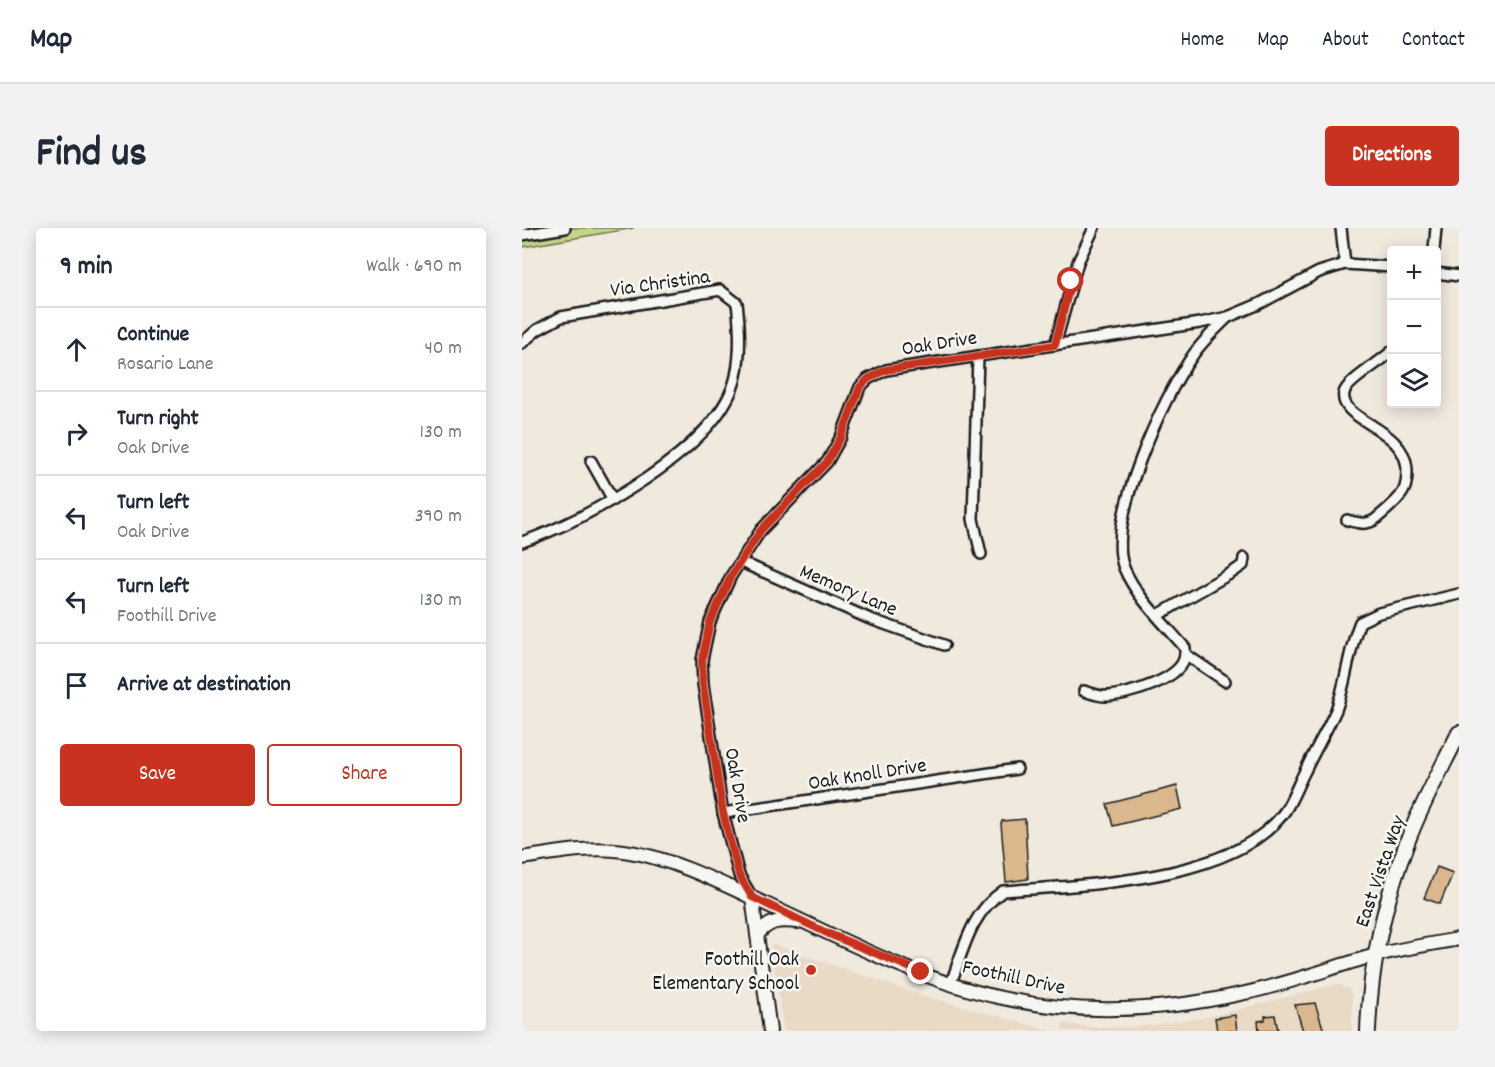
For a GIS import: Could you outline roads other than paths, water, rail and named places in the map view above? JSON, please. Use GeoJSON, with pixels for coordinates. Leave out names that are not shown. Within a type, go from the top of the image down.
{"type":"FeatureCollection","features":[{"type":"Feature","properties":{"kind":"main road","name":"East Vista Way"},"geometry":{"type":"LineString","coordinates":[[1368,1031],[1370,984],[1384,908],[1408,838],[1459,733]]}},
{"type":"Feature","properties":{"kind":"street"},"geometry":{"type":"LineString","coordinates":[[522,235],[565,228]]}},
{"type":"Feature","properties":{"kind":"street"},"geometry":{"type":"LineString","coordinates":[[1055,345],[1078,262],[1094,228]]}},
{"type":"Feature","properties":{"kind":"street"},"geometry":{"type":"LineString","coordinates":[[1341,228],[1345,264]]}},
{"type":"Feature","properties":{"kind":"street"},"geometry":{"type":"LineString","coordinates":[[1434,246],[1436,228]]}},
{"type":"Feature","properties":{"kind":"street","name":"Oak Drive"},"geometry":{"type":"LineString","coordinates":[[770,1031],[752,897],[739,875],[723,813],[703,684],[702,660],[710,622],[731,576],[761,530],[827,462],[841,437],[860,387],[868,379],[885,370],[1228,317],[1259,304],[1319,272],[1345,264],[1387,267]]}},
{"type":"Feature","properties":{"kind":"street"},"geometry":{"type":"LineString","coordinates":[[1441,274],[1459,276]]}},
{"type":"Feature","properties":{"kind":"street","name":"Via Christina"},"geometry":{"type":"LineString","coordinates":[[522,343],[537,330],[561,317],[595,310],[720,290],[737,303],[740,326],[736,378],[723,404],[707,427],[687,445],[613,500],[571,522],[522,542]]}},
{"type":"Feature","properties":{"kind":"street"},"geometry":{"type":"LineString","coordinates":[[1084,691],[1104,697],[1133,693],[1180,667],[1185,648],[1133,586],[1123,566],[1120,544],[1129,497],[1148,438],[1173,386],[1191,357],[1228,317]]}},
{"type":"Feature","properties":{"kind":"street"},"geometry":{"type":"LineString","coordinates":[[1347,520],[1362,524],[1373,522],[1403,491],[1407,481],[1402,450],[1394,440],[1357,417],[1345,404],[1343,394],[1347,386],[1389,354]]}},
{"type":"Feature","properties":{"kind":"street"},"geometry":{"type":"LineString","coordinates":[[978,356],[973,519],[981,554]]}},
{"type":"Feature","properties":{"kind":"street"},"geometry":{"type":"LineString","coordinates":[[591,461],[613,500]]}},
{"type":"Feature","properties":{"kind":"street"},"geometry":{"type":"LineString","coordinates":[[1158,615],[1233,572],[1243,565],[1244,558]]}},
{"type":"Feature","properties":{"kind":"street","name":"Memory Lane"},"geometry":{"type":"LineString","coordinates":[[741,562],[870,619],[945,645]]}},
{"type":"Feature","properties":{"kind":"street"},"geometry":{"type":"LineString","coordinates":[[951,983],[971,928],[987,902],[1003,891],[1158,875],[1212,860],[1248,846],[1284,812],[1335,710],[1353,638],[1360,622],[1378,613],[1459,594]]}},
{"type":"Feature","properties":{"kind":"street"},"geometry":{"type":"LineString","coordinates":[[1185,654],[1225,681]]}},
{"type":"Feature","properties":{"kind":"street","name":"Oak Knoll Drive"},"geometry":{"type":"LineString","coordinates":[[723,813],[1017,769]]}},
{"type":"Feature","properties":{"kind":"street","name":"Foothill Drive"},"geometry":{"type":"LineString","coordinates":[[522,858],[583,849],[626,851],[702,875],[951,983],[1002,998],[1070,1009],[1143,1010],[1247,993],[1374,956],[1459,939]]}},
{"type":"Feature","properties":{"kind":"street"},"geometry":{"type":"LineString","coordinates":[[757,935],[765,926],[779,920],[811,924]]}},
{"type":"Feature","properties":{"kind":"place","name":"Foothill Oak Elementary School"},"geometry":{"type":"Point","coordinates":[811,970]}}]}
